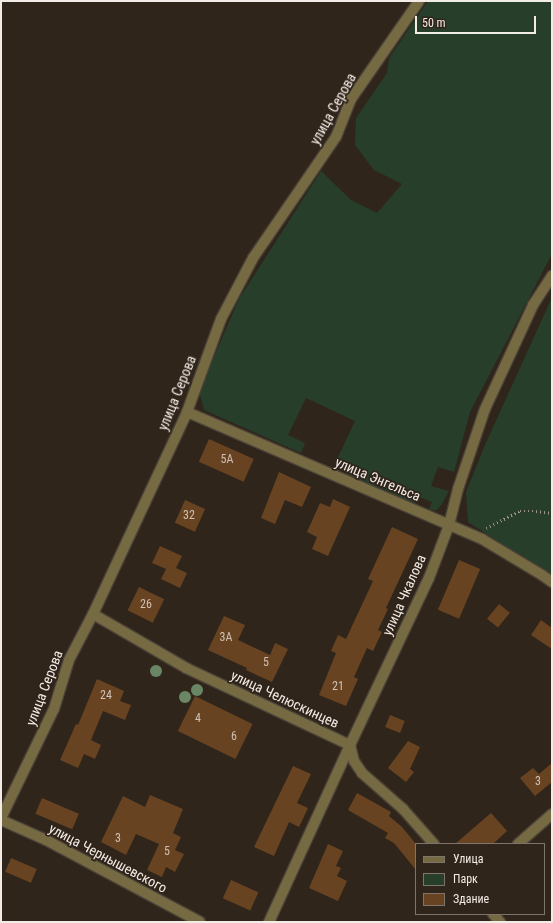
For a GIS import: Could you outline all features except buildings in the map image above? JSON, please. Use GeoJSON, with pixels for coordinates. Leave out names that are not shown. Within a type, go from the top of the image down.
{"type":"FeatureCollection","features":[{"type":"Feature","properties":{"kind":"street","name":"улица Серова"},"geometry":{"type":"LineString","coordinates":[[1,819],[54,709],[69,660],[93,614],[187,412],[221,319],[253,258],[336,137],[351,99],[419,1]]}},
{"type":"Feature","properties":{"kind":"street","name":"улица Чкалова"},"geometry":{"type":"LineString","coordinates":[[269,922],[350,745],[429,578],[450,525],[458,489],[485,409],[533,305],[552,276]]}},
{"type":"Feature","properties":{"kind":"street","name":"улица Энгельса"},"geometry":{"type":"LineString","coordinates":[[187,412],[474,536],[552,582]]}},
{"type":"Feature","properties":{"kind":"street","name":"улица Челюскинцев"},"geometry":{"type":"LineString","coordinates":[[93,614],[186,668],[350,745],[354,761],[362,773],[403,809],[433,843]]}},
{"type":"Feature","properties":{"kind":"street"},"geometry":{"type":"LineString","coordinates":[[519,843],[552,814]]}},
{"type":"Feature","properties":{"kind":"street","name":"улица Чернышевского"},"geometry":{"type":"LineString","coordinates":[[1,819],[46,840],[200,922]]}},
{"type":"Feature","properties":{"kind":"path"},"geometry":{"type":"LineString","coordinates":[[474,536],[494,523],[520,511],[536,511],[552,514]]}},
{"type":"Feature","properties":{"kind":"green space"},"geometry":{"type":"Polygon","coordinates":[[[428,1],[552,1],[552,254],[470,412],[454,472],[438,467],[431,486],[449,491],[442,504],[436,511],[429,509],[432,502],[417,496],[414,504],[349,476],[337,459],[355,421],[306,398],[288,435],[305,443],[301,453],[204,410],[199,391],[239,299],[321,171],[351,200],[377,213],[402,184],[374,170],[355,145],[356,118],[387,73],[389,58],[428,1]]]}},
{"type":"Feature","properties":{"kind":"green space"},"geometry":{"type":"Polygon","coordinates":[[[552,297],[552,576],[468,522],[466,492],[485,445],[552,297]]]}}]}
